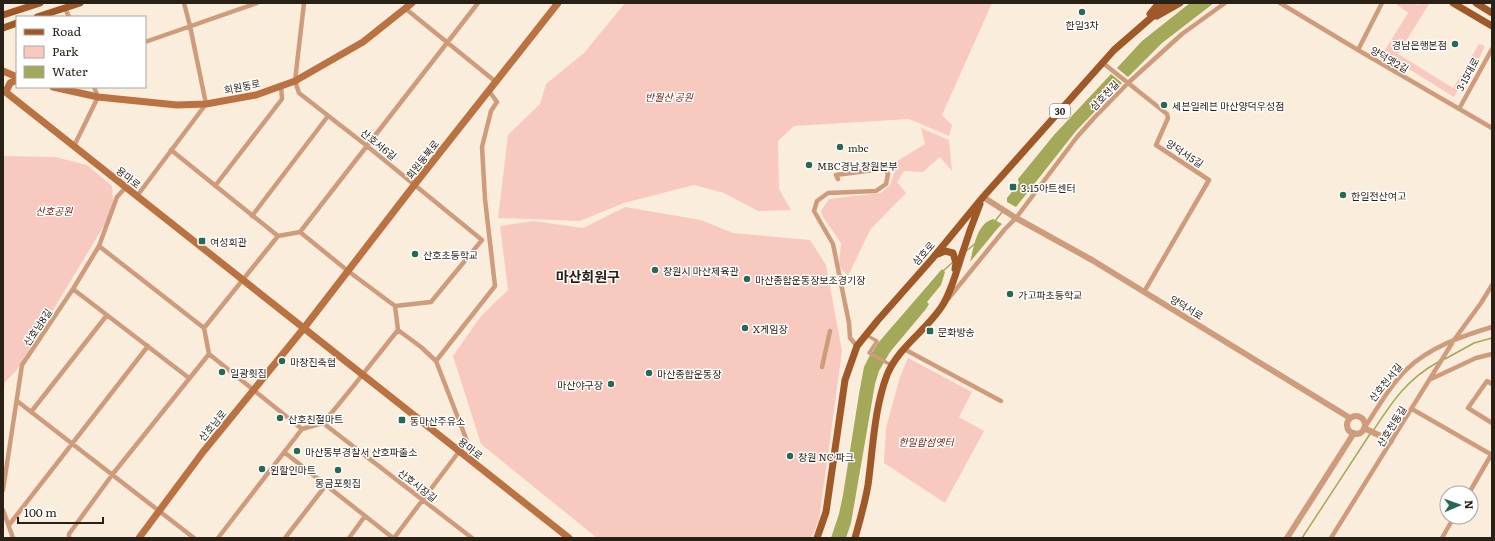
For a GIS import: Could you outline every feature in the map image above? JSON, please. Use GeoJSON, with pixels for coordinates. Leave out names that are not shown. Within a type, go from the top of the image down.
{"type":"FeatureCollection","features":[{"type":"Feature","properties":{"kind":"main road"},"geometry":{"type":"LineString","coordinates":[[3,15],[40,3]]}},
{"type":"Feature","properties":{"kind":"main road"},"geometry":{"type":"LineString","coordinates":[[40,16],[80,3]]}},
{"type":"Feature","properties":{"kind":"main road","name":"회원동북로"},"geometry":{"type":"LineString","coordinates":[[304,328],[415,184],[558,3]]}},
{"type":"Feature","properties":{"kind":"main road","name":"삼호로"},"geometry":{"type":"LineString","coordinates":[[1138,28],[1158,3]]}},
{"type":"Feature","properties":{"kind":"main road","name":"삼호로"},"geometry":{"type":"LineString","coordinates":[[817,538],[826,512],[845,380],[857,346],[932,259],[983,196],[1114,50],[1168,3]]}},
{"type":"Feature","properties":{"kind":"main road","name":"삼호로"},"geometry":{"type":"LineString","coordinates":[[1138,28],[1180,3]]}},
{"type":"Feature","properties":{"kind":"main road"},"geometry":{"type":"LineString","coordinates":[[1453,3],[1492,26]]}},
{"type":"Feature","properties":{"kind":"main road"},"geometry":{"type":"LineString","coordinates":[[1476,3],[1492,13]]}},
{"type":"Feature","properties":{"kind":"main road","name":"회원동로"},"geometry":{"type":"LineString","coordinates":[[58,88],[98,97],[177,106],[206,104],[256,95],[295,81],[363,42],[409,6]]}},
{"type":"Feature","properties":{"kind":"main road"},"geometry":{"type":"LineString","coordinates":[[3,28],[16,23]]}},
{"type":"Feature","properties":{"kind":"main road"},"geometry":{"type":"LineString","coordinates":[[3,71],[16,77]]}},
{"type":"Feature","properties":{"kind":"main road"},"geometry":{"type":"LineString","coordinates":[[4,91],[10,83],[16,80]]}},
{"type":"Feature","properties":{"kind":"main road","name":"용마로"},"geometry":{"type":"LineString","coordinates":[[4,91],[568,538]]}},
{"type":"Feature","properties":{"kind":"main road"},"geometry":{"type":"LineString","coordinates":[[856,538],[868,485],[876,423],[889,364],[941,308],[953,283],[983,196]]}},
{"type":"Feature","properties":{"kind":"main road"},"geometry":{"type":"LineString","coordinates":[[932,259],[940,252],[949,251],[953,253],[956,263],[953,283]]}},
{"type":"Feature","properties":{"kind":"main road","name":"산호남로"},"geometry":{"type":"LineString","coordinates":[[140,538],[202,452],[255,390],[304,328]]}},
{"type":"Feature","properties":{"kind":"street"},"geometry":{"type":"LineString","coordinates":[[137,196],[206,104],[184,3]]}},
{"type":"Feature","properties":{"kind":"street"},"geometry":{"type":"LineString","coordinates":[[146,42],[257,3]]}},
{"type":"Feature","properties":{"kind":"street"},"geometry":{"type":"LineString","coordinates":[[295,81],[304,3]]}},
{"type":"Feature","properties":{"kind":"street"},"geometry":{"type":"LineString","coordinates":[[204,328],[278,236],[300,232],[478,3]]}},
{"type":"Feature","properties":{"kind":"street","name":"삼호천길"},"geometry":{"type":"LineString","coordinates":[[941,308],[1077,138],[1127,82],[1182,34],[1225,3]]}},
{"type":"Feature","properties":{"kind":"street","name":"양덕옛2길"},"geometry":{"type":"LineString","coordinates":[[1280,3],[1492,128]]}},
{"type":"Feature","properties":{"kind":"street"},"geometry":{"type":"LineString","coordinates":[[1358,50],[1382,3]]}},
{"type":"Feature","properties":{"kind":"street"},"geometry":{"type":"LineString","coordinates":[[409,6],[447,42],[496,82]]}},
{"type":"Feature","properties":{"kind":"street"},"geometry":{"type":"LineString","coordinates":[[65,8],[69,16]]}},
{"type":"Feature","properties":{"kind":"street","name":"3·15대로"},"geometry":{"type":"LineString","coordinates":[[1458,109],[1492,49]]}},
{"type":"Feature","properties":{"kind":"street"},"geometry":{"type":"LineString","coordinates":[[1103,63],[1127,82]]}},
{"type":"Feature","properties":{"kind":"street","name":"산호서6길"},"geometry":{"type":"LineString","coordinates":[[295,81],[299,93],[415,184],[482,240]]}},
{"type":"Feature","properties":{"kind":"street","name":"양덕서5길"},"geometry":{"type":"LineString","coordinates":[[1127,82],[1167,114],[1168,118],[1156,145],[1209,180],[1144,292]]}},
{"type":"Feature","properties":{"kind":"street"},"geometry":{"type":"LineString","coordinates":[[215,186],[282,99],[281,86]]}},
{"type":"Feature","properties":{"kind":"street"},"geometry":{"type":"LineString","coordinates":[[74,146],[98,97],[94,88]]}},
{"type":"Feature","properties":{"kind":"street"},"geometry":{"type":"LineString","coordinates":[[436,361],[494,286],[482,147],[491,111],[497,102],[489,91]]}},
{"type":"Feature","properties":{"kind":"street"},"geometry":{"type":"LineString","coordinates":[[252,216],[328,116]]}},
{"type":"Feature","properties":{"kind":"street"},"geometry":{"type":"LineString","coordinates":[[171,150],[278,236]]}},
{"type":"Feature","properties":{"kind":"street"},"geometry":{"type":"LineString","coordinates":[[838,179],[836,175],[884,168],[888,174],[886,184],[876,191],[828,193],[818,201],[814,211],[833,244],[849,323],[850,338],[857,346]]}},
{"type":"Feature","properties":{"kind":"street","name":"산호남8길"},"geometry":{"type":"LineString","coordinates":[[3,490],[22,365],[74,289],[99,246],[117,197],[126,187]]}},
{"type":"Feature","properties":{"kind":"street","name":"양덕서로"},"geometry":{"type":"LineString","coordinates":[[983,196],[999,208],[1092,260],[1350,418]]}},
{"type":"Feature","properties":{"kind":"street"},"geometry":{"type":"LineString","coordinates":[[300,232],[348,271],[395,306],[431,302],[482,240],[489,235]]}},
{"type":"Feature","properties":{"kind":"street"},"geometry":{"type":"LineString","coordinates":[[99,246],[204,328],[209,354],[302,429]]}},
{"type":"Feature","properties":{"kind":"street","name":"산호천동길"},"geometry":{"type":"LineString","coordinates":[[1332,537],[1390,441],[1412,409],[1454,340],[1481,303],[1492,284]]}},
{"type":"Feature","properties":{"kind":"street"},"geometry":{"type":"LineString","coordinates":[[74,289],[190,378]]}},
{"type":"Feature","properties":{"kind":"street"},"geometry":{"type":"LineString","coordinates":[[284,452],[393,538],[460,452],[468,441],[436,361],[421,347],[398,330],[395,306]]}},
{"type":"Feature","properties":{"kind":"street"},"geometry":{"type":"LineString","coordinates":[[31,412],[107,315]]}},
{"type":"Feature","properties":{"kind":"street","name":"산호천서길"},"geometry":{"type":"LineString","coordinates":[[1365,428],[1389,390],[1407,369],[1428,353],[1454,340],[1492,327]]}},
{"type":"Feature","properties":{"kind":"street"},"geometry":{"type":"LineString","coordinates":[[218,538],[302,429],[323,423],[354,387],[362,374],[398,330]]}},
{"type":"Feature","properties":{"kind":"street"},"geometry":{"type":"LineString","coordinates":[[822,368],[830,331]]}},
{"type":"Feature","properties":{"kind":"street"},"geometry":{"type":"LineString","coordinates":[[866,334],[877,341],[869,353],[889,364]]}},
{"type":"Feature","properties":{"kind":"street"},"geometry":{"type":"LineString","coordinates":[[9,525],[148,346]]}},
{"type":"Feature","properties":{"kind":"street"},"geometry":{"type":"LineString","coordinates":[[904,349],[1001,401]]}},
{"type":"Feature","properties":{"kind":"street"},"geometry":{"type":"LineString","coordinates":[[69,538],[69,534],[112,475],[209,354]]}},
{"type":"Feature","properties":{"kind":"street"},"geometry":{"type":"LineString","coordinates":[[1430,379],[1476,358],[1492,354]]}},
{"type":"Feature","properties":{"kind":"street"},"geometry":{"type":"LineString","coordinates":[[1492,384],[1487,381],[1468,408],[1492,423]]}},
{"type":"Feature","properties":{"kind":"street"},"geometry":{"type":"LineString","coordinates":[[17,401],[194,538]]}},
{"type":"Feature","properties":{"kind":"street"},"geometry":{"type":"LineString","coordinates":[[1412,409],[1492,455],[1473,485]]}},
{"type":"Feature","properties":{"kind":"street"},"geometry":{"type":"LineString","coordinates":[[1355,416],[1360,417],[1364,421],[1365,428],[1360,433],[1354,433],[1348,428],[1350,418],[1355,416]]}},
{"type":"Feature","properties":{"kind":"street","name":"산호시장길"},"geometry":{"type":"LineString","coordinates":[[323,423],[472,538]]}},
{"type":"Feature","properties":{"kind":"street"},"geometry":{"type":"LineString","coordinates":[[1365,428],[1390,441]]}},
{"type":"Feature","properties":{"kind":"street"},"geometry":{"type":"LineString","coordinates":[[1287,538],[1354,433]]}},
{"type":"Feature","properties":{"kind":"street"},"geometry":{"type":"LineString","coordinates":[[285,538],[326,485]]}},
{"type":"Feature","properties":{"kind":"street"},"geometry":{"type":"LineString","coordinates":[[3,510],[13,538]]}},
{"type":"Feature","properties":{"kind":"street"},"geometry":{"type":"LineString","coordinates":[[349,538],[365,516]]}},
{"type":"Feature","properties":{"kind":"street"},"geometry":{"type":"LineString","coordinates":[[1442,538],[1449,525]]}},
{"type":"Feature","properties":{"kind":"street"},"geometry":{"type":"LineString","coordinates":[[1332,537],[1338,538]]}},
{"type":"Feature","properties":{"kind":"green space","name":"반월산 공원"},"geometry":{"type":"Polygon","coordinates":[[[625,3],[992,3],[942,115],[952,125],[949,136],[909,119],[794,126],[778,141],[779,189],[791,210],[758,211],[724,193],[694,185],[624,203],[580,221],[498,218],[508,135],[540,104],[546,84],[584,53],[625,3]]]}},
{"type":"Feature","properties":{"kind":"green space"},"geometry":{"type":"Polygon","coordinates":[[[1395,3],[1415,3],[1418,5],[1420,3],[1429,4],[1398,54],[1453,88],[1461,75],[1465,77],[1454,97],[1383,53],[1408,13],[1395,3]]]}},
{"type":"Feature","properties":{"kind":"green space"},"geometry":{"type":"Polygon","coordinates":[[[1479,44],[1485,46],[1473,70],[1466,66],[1479,44]]]}},
{"type":"Feature","properties":{"kind":"green space"},"geometry":{"type":"Polygon","coordinates":[[[921,128],[949,140],[952,171],[940,157],[923,172],[904,171],[897,182],[906,193],[870,230],[848,276],[839,266],[841,243],[823,217],[821,211],[829,199],[881,193],[890,185],[895,171],[894,163],[925,144],[921,128]]]}},
{"type":"Feature","properties":{"kind":"green space","name":"산호공원"},"geometry":{"type":"Polygon","coordinates":[[[3,156],[55,157],[87,165],[112,186],[113,201],[106,222],[17,370],[5,382],[3,395],[3,156]]]}},
{"type":"Feature","properties":{"kind":"green space","name":"마산종합운동장"},"geometry":{"type":"Polygon","coordinates":[[[625,207],[701,220],[733,233],[810,240],[826,265],[842,351],[819,520],[811,538],[597,538],[481,444],[453,356],[481,316],[508,290],[500,226],[533,221],[583,228],[625,207]]]}},
{"type":"Feature","properties":{"kind":"green space","name":"한일합섬옛터"},"geometry":{"type":"Polygon","coordinates":[[[908,358],[972,392],[959,417],[984,431],[945,503],[884,463],[886,428],[900,377],[908,358]]]}},
{"type":"Feature","properties":{"kind":"water"},"geometry":{"type":"Polygon","coordinates":[[[1190,3],[1214,3],[1162,43],[1128,77],[1117,68],[1142,41],[1190,3]]]}},
{"type":"Feature","properties":{"kind":"water"},"geometry":{"type":"Polygon","coordinates":[[[1111,74],[1122,83],[1076,131],[1016,207],[1007,202],[1007,198],[1019,183],[1018,179],[1054,135],[1111,74]]]}},
{"type":"Feature","properties":{"kind":"water"},"geometry":{"type":"Polygon","coordinates":[[[993,219],[1002,224],[970,262],[979,231],[987,222],[993,219]]]}},
{"type":"Feature","properties":{"kind":"water"},"geometry":{"type":"Polygon","coordinates":[[[942,269],[945,272],[941,285],[927,302],[929,304],[926,309],[890,352],[879,371],[875,384],[851,523],[846,538],[831,538],[839,514],[843,495],[864,367],[878,343],[942,269]]]}},
{"type":"Feature","properties":{"kind":"waterway"},"geometry":{"type":"LineString","coordinates":[[995,221],[1003,211]]}},
{"type":"Feature","properties":{"kind":"waterway"},"geometry":{"type":"LineString","coordinates":[[965,252],[976,243]]}},
{"type":"Feature","properties":{"kind":"waterway"},"geometry":{"type":"LineString","coordinates":[[942,272],[953,262]]}},
{"type":"Feature","properties":{"kind":"waterway"},"geometry":{"type":"LineString","coordinates":[[1445,359],[1474,343],[1492,338]]}},
{"type":"Feature","properties":{"kind":"waterway"},"geometry":{"type":"LineString","coordinates":[[1373,431],[1393,401],[1408,384],[1438,362]]}},
{"type":"Feature","properties":{"kind":"waterway"},"geometry":{"type":"LineString","coordinates":[[1302,538],[1370,434]]}},
{"type":"Feature","properties":{"kind":"place","name":"한일3차"},"geometry":{"type":"Point","coordinates":[1082,12]}},
{"type":"Feature","properties":{"kind":"place","name":"경남은행본점"},"geometry":{"type":"Point","coordinates":[1455,44]}},
{"type":"Feature","properties":{"kind":"place","name":"세븐일레븐 마산양덕우성점"},"geometry":{"type":"Point","coordinates":[1164,105]}},
{"type":"Feature","properties":{"kind":"place","name":"mbc"},"geometry":{"type":"Point","coordinates":[840,147]}},
{"type":"Feature","properties":{"kind":"place","name":"MBC경남 창원본부"},"geometry":{"type":"Point","coordinates":[809,165]}},
{"type":"Feature","properties":{"kind":"place","name":"3.15아트센터"},"geometry":{"type":"Point","coordinates":[1013,187]}},
{"type":"Feature","properties":{"kind":"place","name":"한일전산여고"},"geometry":{"type":"Point","coordinates":[1343,195]}},
{"type":"Feature","properties":{"kind":"place","name":"여성회관"},"geometry":{"type":"Point","coordinates":[202,241]}},
{"type":"Feature","properties":{"kind":"place","name":"산호초등학교"},"geometry":{"type":"Point","coordinates":[415,254]}},
{"type":"Feature","properties":{"kind":"place","name":"창원시 마산제육관"},"geometry":{"type":"Point","coordinates":[655,270]}},
{"type":"Feature","properties":{"kind":"place","name":"마산종합운동장보조경기장"},"geometry":{"type":"Point","coordinates":[747,279]}},
{"type":"Feature","properties":{"kind":"place","name":"가고파초등학교"},"geometry":{"type":"Point","coordinates":[1010,294]}},
{"type":"Feature","properties":{"kind":"place","name":"X게임장"},"geometry":{"type":"Point","coordinates":[745,328]}},
{"type":"Feature","properties":{"kind":"place","name":"문화방송"},"geometry":{"type":"Point","coordinates":[930,331]}},
{"type":"Feature","properties":{"kind":"place","name":"마창진축협"},"geometry":{"type":"Point","coordinates":[282,361]}},
{"type":"Feature","properties":{"kind":"place","name":"일광횟집"},"geometry":{"type":"Point","coordinates":[222,372]}},
{"type":"Feature","properties":{"kind":"place","name":"마산종합운동장"},"geometry":{"type":"Point","coordinates":[649,373]}},
{"type":"Feature","properties":{"kind":"place","name":"마산야구장"},"geometry":{"type":"Point","coordinates":[611,384]}},
{"type":"Feature","properties":{"kind":"place","name":"산호친절마트"},"geometry":{"type":"Point","coordinates":[280,418]}},
{"type":"Feature","properties":{"kind":"place","name":"동마산주유소"},"geometry":{"type":"Point","coordinates":[402,420]}},
{"type":"Feature","properties":{"kind":"place","name":"마산동부경찰서 산호파출소"},"geometry":{"type":"Point","coordinates":[297,451]}},
{"type":"Feature","properties":{"kind":"place","name":"창원 NC 파크"},"geometry":{"type":"Point","coordinates":[790,456]}},
{"type":"Feature","properties":{"kind":"place","name":"윈할인마트"},"geometry":{"type":"Point","coordinates":[262,469]}},
{"type":"Feature","properties":{"kind":"place","name":"몽금포횟집"},"geometry":{"type":"Point","coordinates":[338,470]}},
{"type":"Feature","properties":{"kind":"district","name":"마산회원구"},"geometry":{"type":"Point","coordinates":[588,276]}}]}
